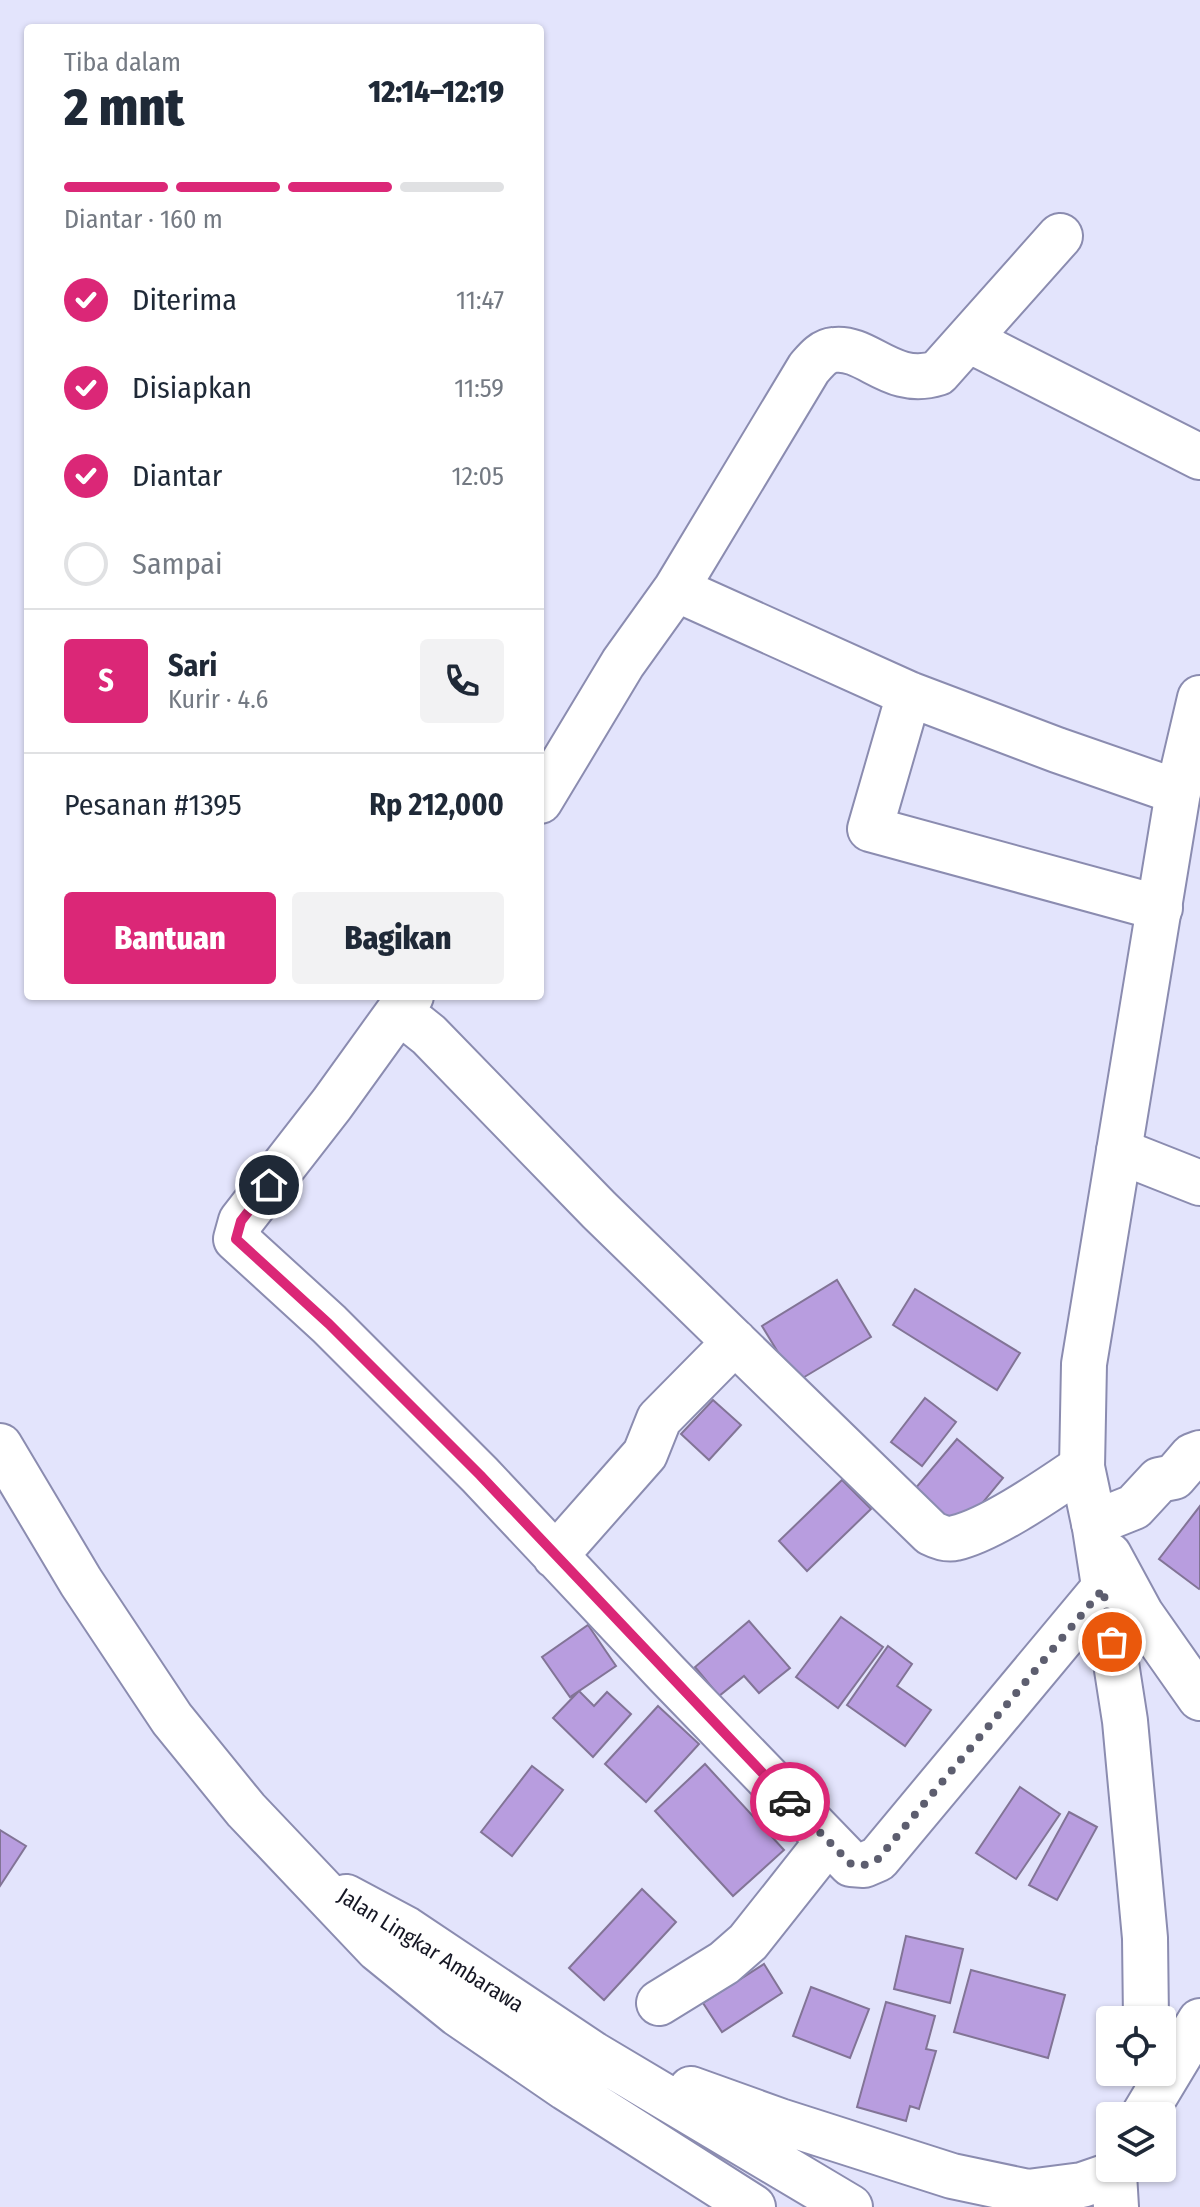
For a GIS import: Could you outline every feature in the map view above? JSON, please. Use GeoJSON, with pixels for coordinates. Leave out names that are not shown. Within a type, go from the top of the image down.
{"type":"FeatureCollection","features":[{"type":"Feature","properties":{"kind":"main road"},"geometry":{"type":"LineString","coordinates":[[544,794],[623,663],[676,589],[809,368],[821,355],[833,350],[848,351],[880,367],[922,378],[938,373],[1060,236]]}},
{"type":"Feature","properties":{"kind":"main road"},"geometry":{"type":"LineString","coordinates":[[969,340],[1200,457]]}},
{"type":"Feature","properties":{"kind":"main road"},"geometry":{"type":"LineString","coordinates":[[676,589],[909,694],[1057,750],[1184,817]]}},
{"type":"Feature","properties":{"kind":"main road"},"geometry":{"type":"LineString","coordinates":[[909,694],[870,829],[1160,908]]}},
{"type":"Feature","properties":{"kind":"main road"},"geometry":{"type":"LineString","coordinates":[[1146,2006],[1145,1938],[1125,1721],[1082,1467],[1084,1364],[1160,908],[1184,817],[1200,698]]}},
{"type":"Feature","properties":{"kind":"main road"},"geometry":{"type":"LineString","coordinates":[[1082,1467],[975,1531],[954,1538],[940,1538],[931,1533],[599,1210],[429,1035],[406,1000],[316,1125],[241,1221],[236,1239],[329,1324],[480,1475],[851,1864],[864,1865],[878,1859],[1103,1589]]}},
{"type":"Feature","properties":{"kind":"main road"},"geometry":{"type":"LineString","coordinates":[[1119,1151],[1200,1183]]}},
{"type":"Feature","properties":{"kind":"main road"},"geometry":{"type":"LineString","coordinates":[[555,1556],[645,1454],[659,1419],[735,1342]]}},
{"type":"Feature","properties":{"kind":"main road"},"geometry":{"type":"LineString","coordinates":[[0,1446],[81,1582],[172,1719],[246,1810],[315,1880]]}},
{"type":"Feature","properties":{"kind":"main road"},"geometry":{"type":"LineString","coordinates":[[1094,1525],[1134,1507],[1159,1480],[1174,1477],[1192,1456],[1200,1453]]}},
{"type":"Feature","properties":{"kind":"main road"},"geometry":{"type":"LineString","coordinates":[[1094,1525],[1141,1614],[1200,1698]]}},
{"type":"Feature","properties":{"kind":"main road"},"geometry":{"type":"LineString","coordinates":[[659,2003],[724,1963],[748,1942],[828,1841]]}},
{"type":"Feature","properties":{"kind":"main road","name":"Jalan Lingkar Ambarawa"},"geometry":{"type":"LineString","coordinates":[[315,1880],[406,1929],[593,2054],[850,2207]]}},
{"type":"Feature","properties":{"kind":"main road","name":"Jalan Lingkar Ambarawa"},"geometry":{"type":"LineString","coordinates":[[315,1880],[378,1949],[446,2005],[566,2088],[753,2207]]}},
{"type":"Feature","properties":{"kind":"main road"},"geometry":{"type":"LineString","coordinates":[[1146,2099],[1200,2021]]}},
{"type":"Feature","properties":{"kind":"main road"},"geometry":{"type":"LineString","coordinates":[[593,2054],[780,2121],[952,2176],[1028,2192],[1082,2185],[1110,2189]]}},
{"type":"Feature","properties":{"kind":"main road"},"geometry":{"type":"LineString","coordinates":[[566,2088],[712,2207]]}},
{"type":"Feature","properties":{"kind":"building"},"geometry":{"type":"Polygon","coordinates":[[[837,1280],[871,1337],[796,1382],[762,1326],[837,1280]]]}},
{"type":"Feature","properties":{"kind":"building"},"geometry":{"type":"Polygon","coordinates":[[[915,1289],[1020,1353],[997,1390],[893,1325],[915,1289]]]}},
{"type":"Feature","properties":{"kind":"building"},"geometry":{"type":"Polygon","coordinates":[[[925,1398],[956,1422],[922,1466],[891,1442],[925,1398]]]}},
{"type":"Feature","properties":{"kind":"building"},"geometry":{"type":"Polygon","coordinates":[[[713,1400],[741,1425],[709,1460],[681,1434],[713,1400]]]}},
{"type":"Feature","properties":{"kind":"building"},"geometry":{"type":"Polygon","coordinates":[[[957,1439],[1003,1478],[961,1529],[914,1490],[957,1439]]]}},
{"type":"Feature","properties":{"kind":"building"},"geometry":{"type":"Polygon","coordinates":[[[842,1480],[871,1509],[807,1571],[779,1541],[842,1480]]]}},
{"type":"Feature","properties":{"kind":"building"},"geometry":{"type":"Polygon","coordinates":[[[1200,1506],[1200,1588],[1199,1589],[1159,1559],[1200,1506]]]}},
{"type":"Feature","properties":{"kind":"building"},"geometry":{"type":"Polygon","coordinates":[[[841,1617],[883,1647],[838,1708],[796,1677],[841,1617]]]}},
{"type":"Feature","properties":{"kind":"building"},"geometry":{"type":"Polygon","coordinates":[[[749,1621],[790,1668],[759,1693],[744,1676],[719,1696],[695,1667],[749,1621]]]}},
{"type":"Feature","properties":{"kind":"building"},"geometry":{"type":"Polygon","coordinates":[[[588,1625],[616,1666],[570,1697],[542,1657],[588,1625]]]}},
{"type":"Feature","properties":{"kind":"building"},"geometry":{"type":"Polygon","coordinates":[[[888,1646],[912,1664],[897,1686],[931,1710],[905,1746],[847,1705],[888,1646]]]}},
{"type":"Feature","properties":{"kind":"building"},"geometry":{"type":"Polygon","coordinates":[[[579,1691],[594,1706],[607,1692],[631,1714],[593,1757],[553,1718],[579,1691]]]}},
{"type":"Feature","properties":{"kind":"building"},"geometry":{"type":"Polygon","coordinates":[[[658,1706],[699,1744],[646,1802],[605,1764],[658,1706]]]}},
{"type":"Feature","properties":{"kind":"building"},"geometry":{"type":"Polygon","coordinates":[[[705,1764],[784,1850],[733,1896],[655,1811],[705,1764]]]}},
{"type":"Feature","properties":{"kind":"building"},"geometry":{"type":"Polygon","coordinates":[[[532,1766],[563,1790],[512,1856],[481,1832],[532,1766]]]}},
{"type":"Feature","properties":{"kind":"building"},"geometry":{"type":"Polygon","coordinates":[[[1020,1787],[1060,1814],[1016,1879],[976,1853],[1020,1787]]]}},
{"type":"Feature","properties":{"kind":"building"},"geometry":{"type":"Polygon","coordinates":[[[1069,1812],[1097,1827],[1057,1900],[1029,1885],[1069,1812]]]}},
{"type":"Feature","properties":{"kind":"building"},"geometry":{"type":"Polygon","coordinates":[[[0,1830],[26,1846],[0,1886],[0,1830]]]}},
{"type":"Feature","properties":{"kind":"building"},"geometry":{"type":"Polygon","coordinates":[[[642,1889],[676,1922],[604,2000],[569,1968],[642,1889]]]}},
{"type":"Feature","properties":{"kind":"building"},"geometry":{"type":"Polygon","coordinates":[[[906,1936],[963,1949],[950,2003],[894,1989],[906,1936]]]}},
{"type":"Feature","properties":{"kind":"building"},"geometry":{"type":"Polygon","coordinates":[[[764,1964],[782,1993],[722,2032],[703,2003],[764,1964]]]}},
{"type":"Feature","properties":{"kind":"building"},"geometry":{"type":"Polygon","coordinates":[[[971,1970],[1065,1995],[1048,2058],[954,2032],[971,1970]]]}},
{"type":"Feature","properties":{"kind":"building"},"geometry":{"type":"Polygon","coordinates":[[[811,1987],[869,2009],[850,2058],[793,2036],[811,1987]]]}},
{"type":"Feature","properties":{"kind":"building"},"geometry":{"type":"Polygon","coordinates":[[[886,2002],[935,2016],[926,2049],[936,2051],[919,2109],[910,2106],[906,2121],[857,2107],[886,2002]]]}},
{"type":"Feature","properties":{"kind":"way so far"},"geometry":{"type":"LineString","coordinates":[[790,1802],[851,1864],[864,1865],[878,1859],[1103,1589],[1112,1642]]}},
{"type":"Feature","properties":{"kind":"route"},"geometry":{"type":"LineString","coordinates":[[269,1185],[241,1221],[236,1239],[329,1324],[480,1475],[790,1802]]}}]}
